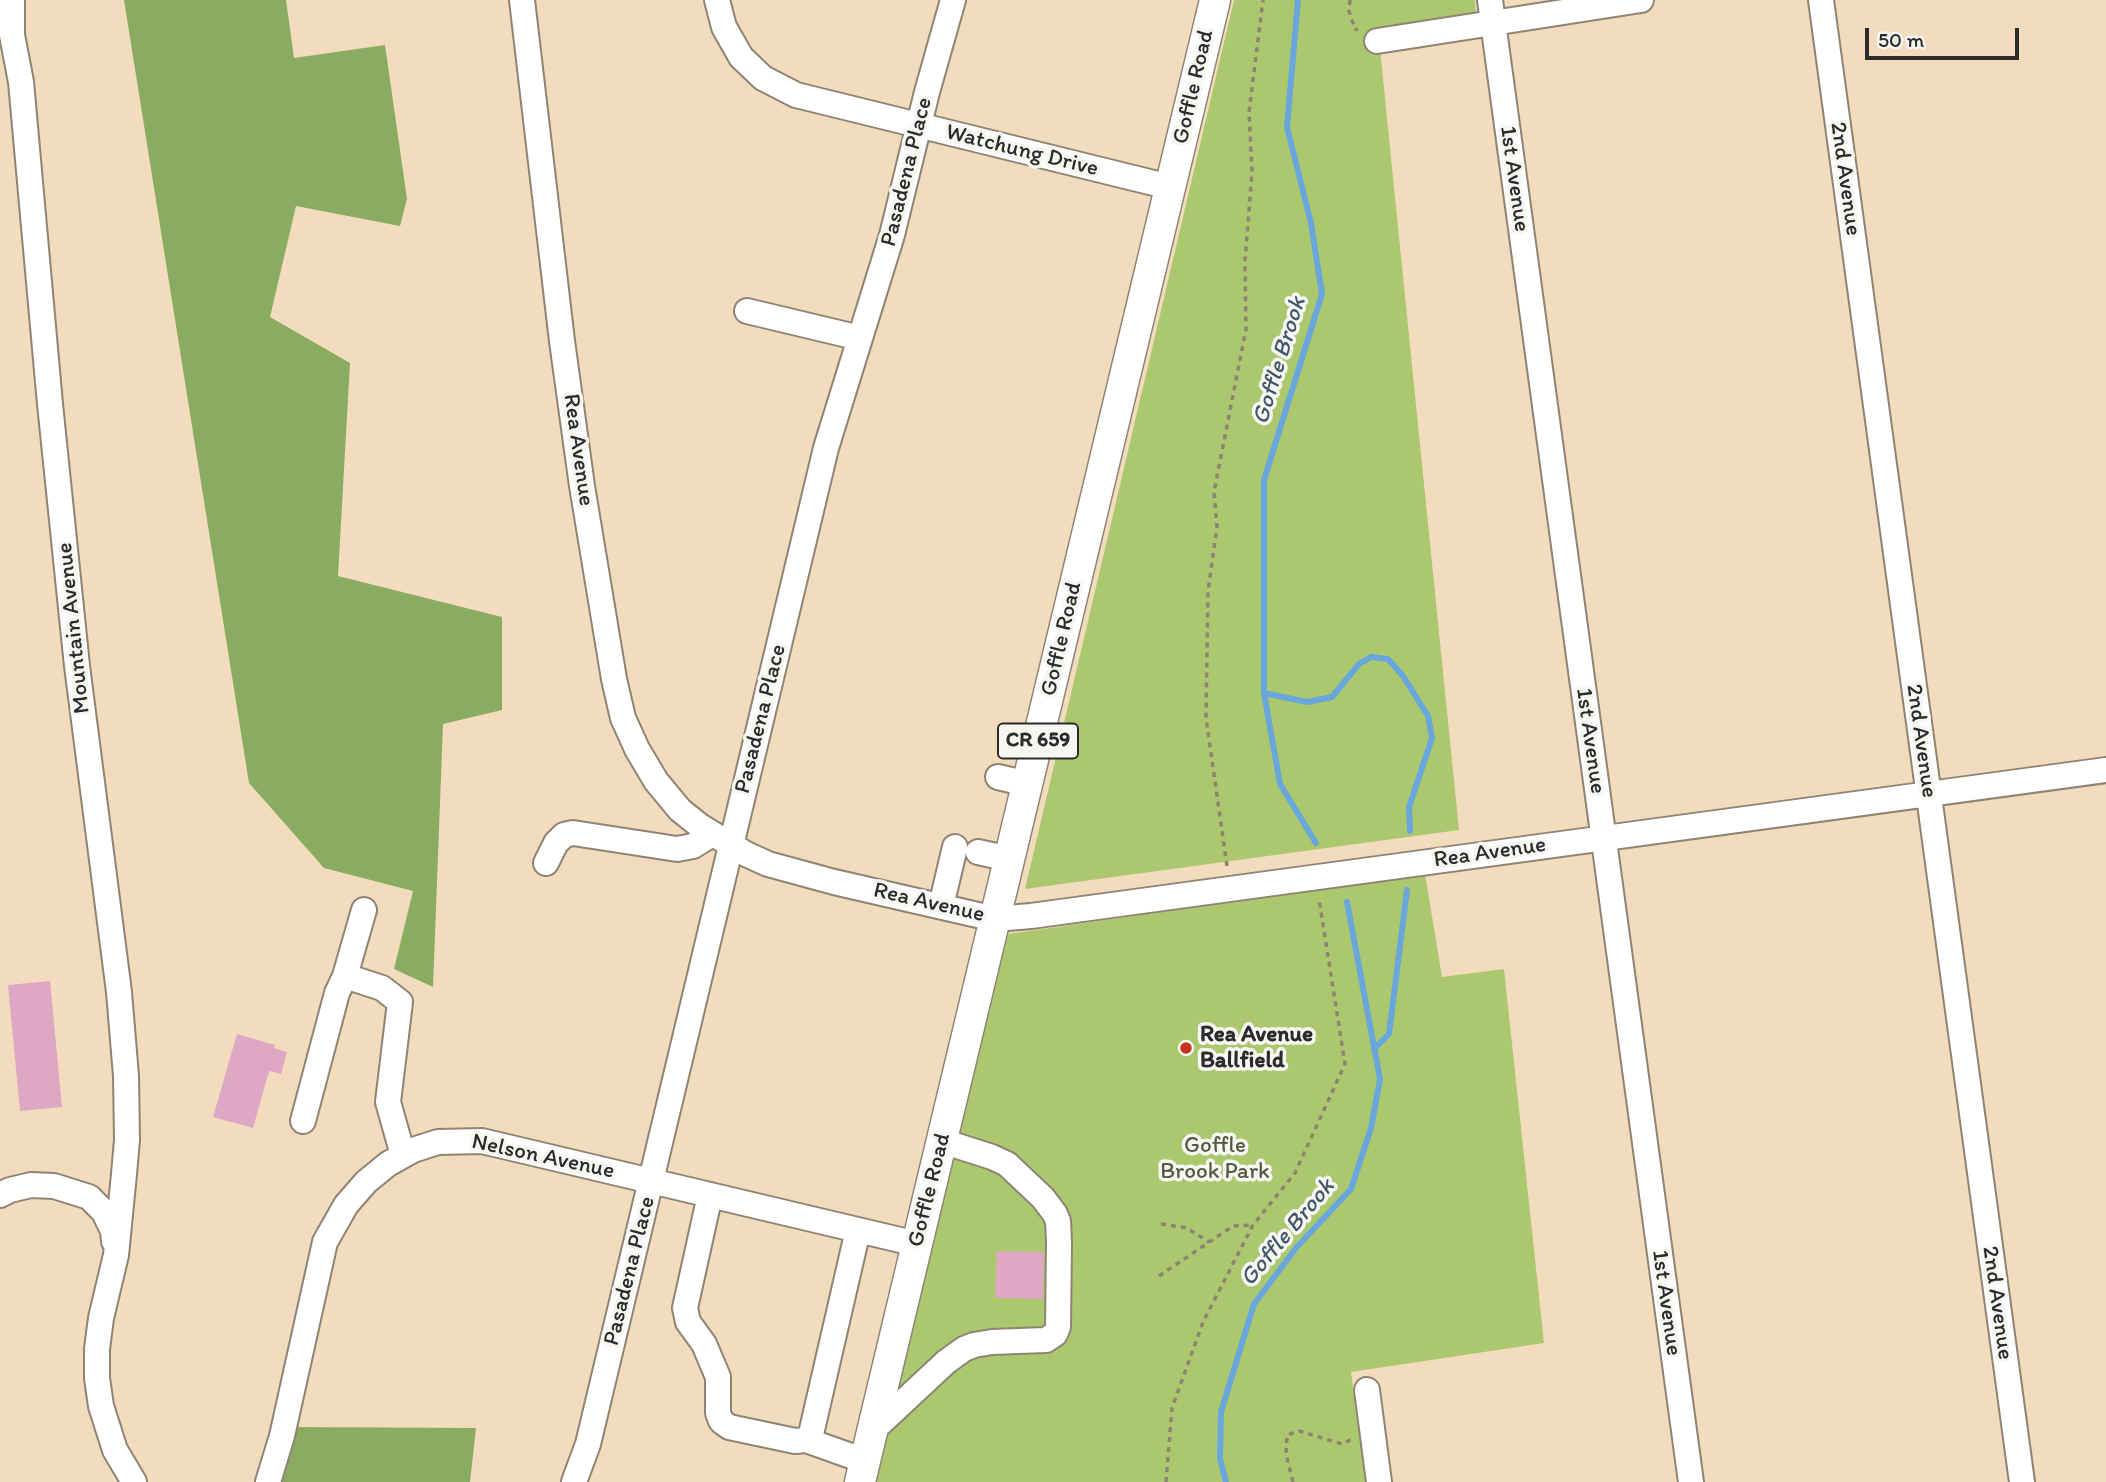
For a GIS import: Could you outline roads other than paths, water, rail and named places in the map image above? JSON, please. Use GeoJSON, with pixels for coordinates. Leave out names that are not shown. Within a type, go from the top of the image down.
{"type":"FeatureCollection","features":[{"type":"Feature","properties":{"kind":"main road","name":"Goffle Road"},"geometry":{"type":"LineString","coordinates":[[862,1472],[1215,0]]}},
{"type":"Feature","properties":{"kind":"street","name":"Mountain Avenue"},"geometry":{"type":"LineString","coordinates":[[12,0],[12,35],[21,82],[77,666],[119,992],[126,1076],[127,1140],[116,1255]]}},
{"type":"Feature","properties":{"kind":"street","name":"Rea Avenue"},"geometry":{"type":"LineString","coordinates":[[522,0],[564,354],[594,569],[623,718],[656,781],[680,810],[721,840],[768,864],[995,919],[2106,770]]}},
{"type":"Feature","properties":{"kind":"street","name":"Watchung Drive"},"geometry":{"type":"LineString","coordinates":[[717,0],[724,27],[741,57],[763,78],[796,95],[1170,187]]}},
{"type":"Feature","properties":{"kind":"street","name":"Pasadena Place"},"geometry":{"type":"LineString","coordinates":[[574,1482],[588,1444],[652,1181],[721,840],[827,448],[892,235],[953,0]]}},
{"type":"Feature","properties":{"kind":"street"},"geometry":{"type":"LineString","coordinates":[[1377,41],[1492,11],[1641,0]]}},
{"type":"Feature","properties":{"kind":"street","name":"2nd Avenue"},"geometry":{"type":"LineString","coordinates":[[1821,0],[2022,1482]]}},
{"type":"Feature","properties":{"kind":"street","name":"1st Avenue"},"geometry":{"type":"LineString","coordinates":[[1492,11],[1691,1482]]}},
{"type":"Feature","properties":{"kind":"street"},"geometry":{"type":"LineString","coordinates":[[747,311],[860,338]]}},
{"type":"Feature","properties":{"kind":"street"},"geometry":{"type":"LineString","coordinates":[[998,777],[1028,784]]}},
{"type":"Feature","properties":{"kind":"street"},"geometry":{"type":"LineString","coordinates":[[546,863],[556,843],[564,835],[573,833],[677,849],[721,840]]}},
{"type":"Feature","properties":{"kind":"street"},"geometry":{"type":"LineString","coordinates":[[941,906],[967,850],[1010,859]]}},
{"type":"Feature","properties":{"kind":"street"},"geometry":{"type":"LineString","coordinates":[[303,1122],[337,993],[345,976],[364,910]]}},
{"type":"Feature","properties":{"kind":"street"},"geometry":{"type":"LineString","coordinates":[[345,976],[382,988],[400,1002],[388,1102],[404,1155]]}},
{"type":"Feature","properties":{"kind":"street","name":"Nelson Avenue"},"geometry":{"type":"LineString","coordinates":[[274,1475],[325,1242],[346,1205],[366,1182],[404,1155],[438,1142],[482,1141],[917,1244]]}},
{"type":"Feature","properties":{"kind":"street"},"geometry":{"type":"LineString","coordinates":[[872,1431],[946,1362],[964,1349],[992,1342],[1050,1338],[1058,1327],[1058,1221],[1043,1198],[1007,1164],[942,1141]]}},
{"type":"Feature","properties":{"kind":"street"},"geometry":{"type":"LineString","coordinates":[[0,1195],[31,1185],[54,1186],[89,1197],[104,1212],[113,1230],[116,1255],[101,1318],[97,1378],[101,1406],[115,1450],[134,1482]]}},
{"type":"Feature","properties":{"kind":"street"},"geometry":{"type":"LineString","coordinates":[[710,1195],[685,1308],[688,1322],[704,1344],[718,1377],[720,1421],[729,1427],[795,1441],[806,1440],[862,1472]]}},
{"type":"Feature","properties":{"kind":"street"},"geometry":{"type":"LineString","coordinates":[[806,1440],[811,1434],[858,1230]]}},
{"type":"Feature","properties":{"kind":"street"},"geometry":{"type":"LineString","coordinates":[[1367,1390],[1379,1482]]}},
{"type":"Feature","properties":{"kind":"waterway","name":"Goffle Brook"},"geometry":{"type":"LineString","coordinates":[[1298,0],[1287,127],[1311,223],[1322,294],[1264,480],[1264,693],[1280,784],[1316,843]]}},
{"type":"Feature","properties":{"kind":"waterway","name":"Goffle Brook"},"geometry":{"type":"LineString","coordinates":[[1264,693],[1307,702],[1332,697],[1359,664],[1371,657],[1388,659],[1403,676],[1428,716],[1432,738],[1409,807],[1410,831]]}},
{"type":"Feature","properties":{"kind":"waterway","name":"Goffle Brook"},"geometry":{"type":"LineString","coordinates":[[1374,1049],[1389,1034],[1407,890]]}},
{"type":"Feature","properties":{"kind":"waterway","name":"Goffle Brook"},"geometry":{"type":"LineString","coordinates":[[1226,1482],[1220,1459],[1221,1412],[1254,1304],[1296,1248],[1351,1189],[1371,1128],[1380,1079],[1347,902]]}},
{"type":"Feature","properties":{"kind":"place","name":"Rea Avenue Ballfield"},"geometry":{"type":"Point","coordinates":[1186,1048]}},
{"type":"Feature","properties":{"kind":"park label","name":"Goffle Brook Park"},"geometry":{"type":"Point","coordinates":[1215,1159]}}]}
